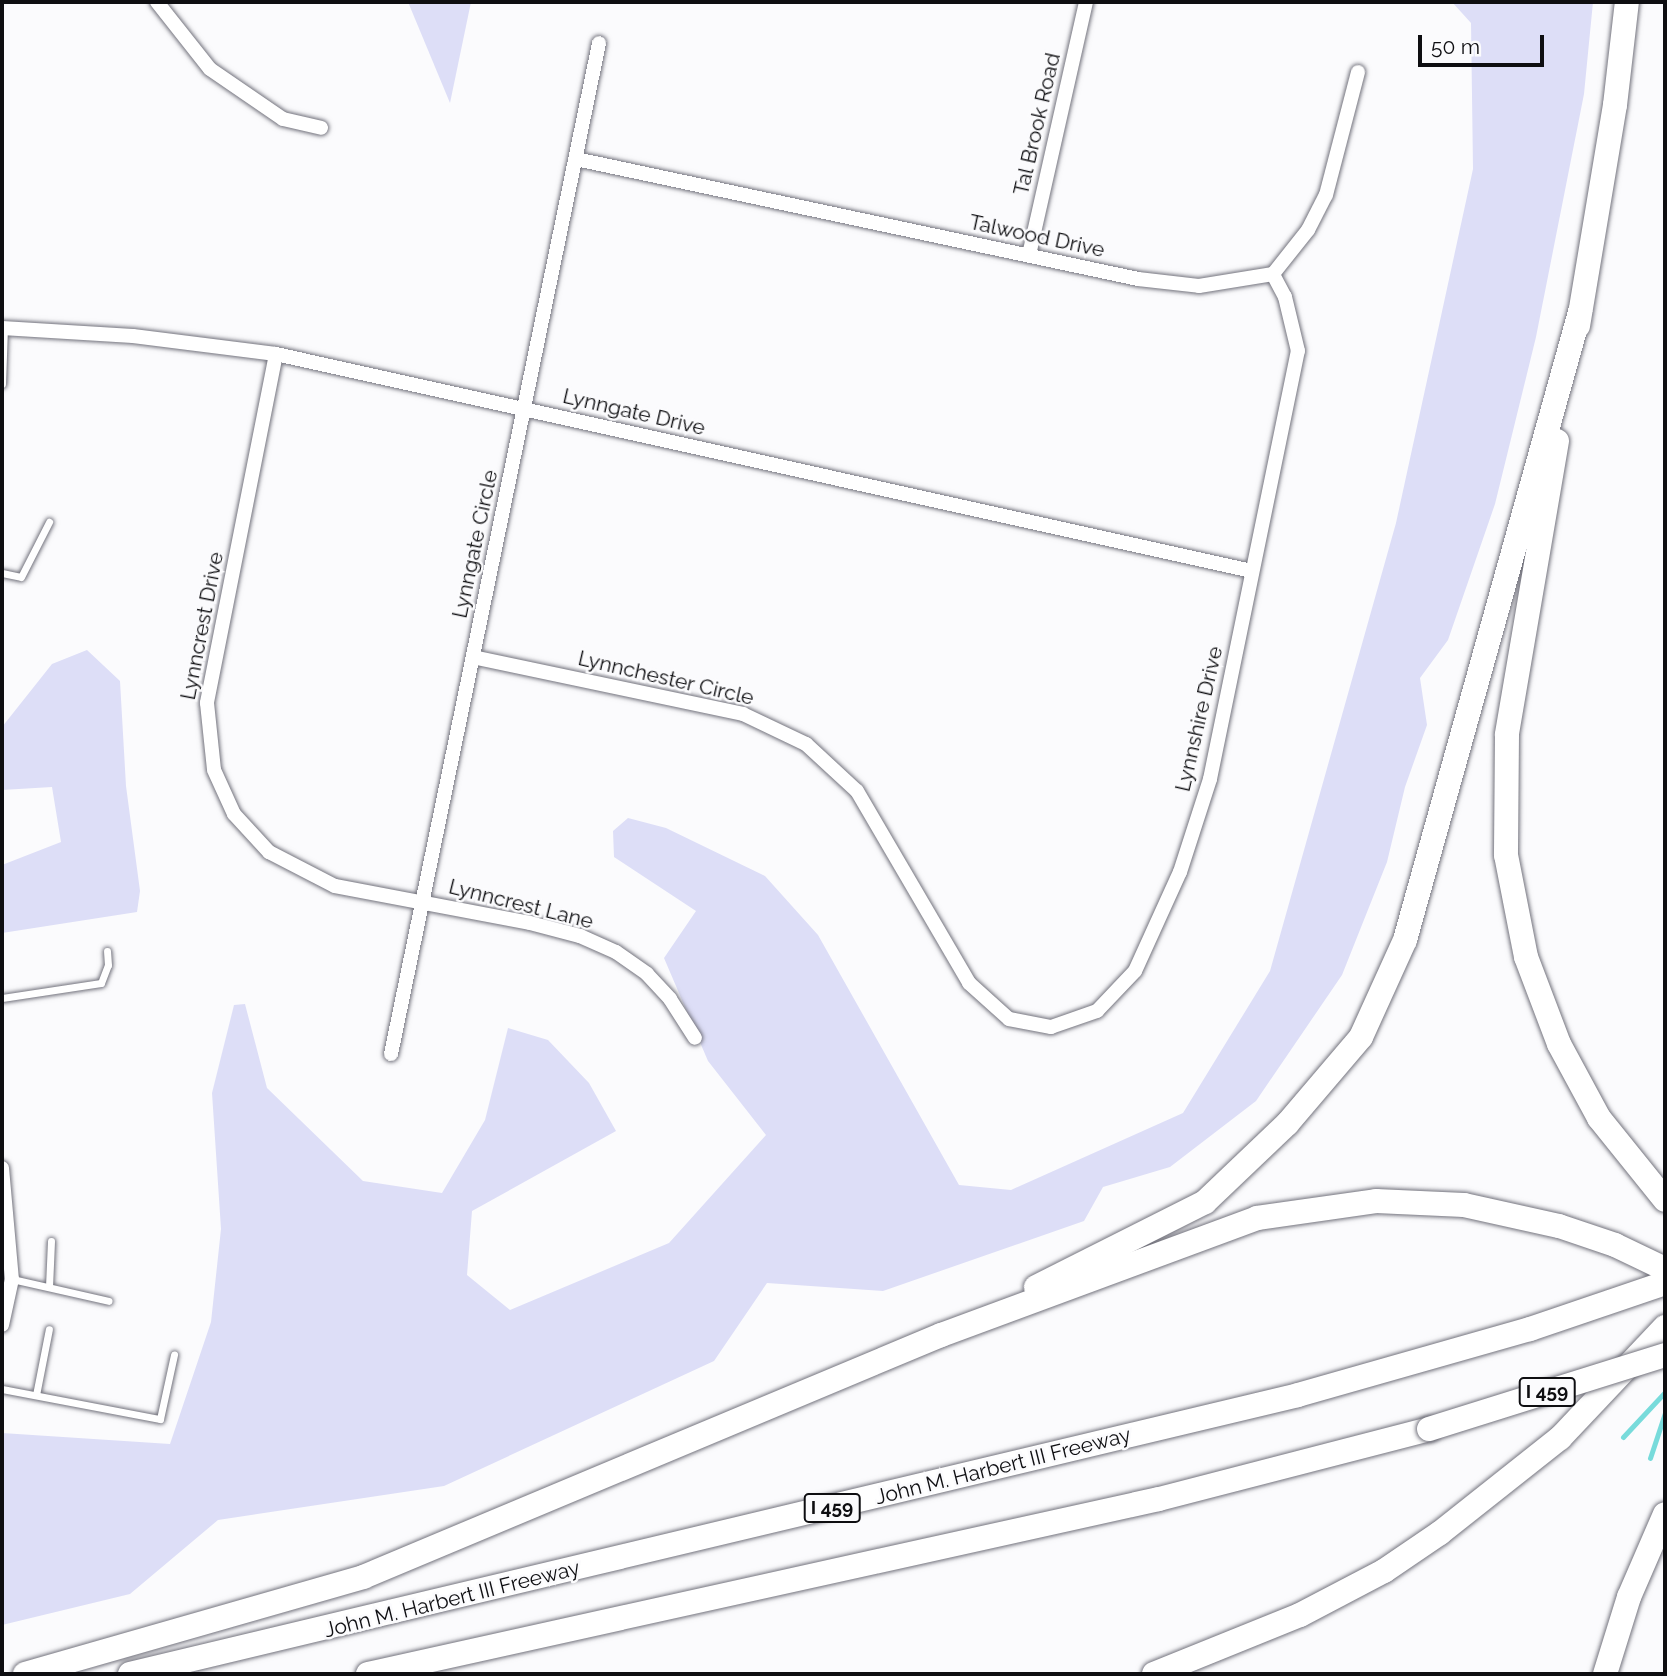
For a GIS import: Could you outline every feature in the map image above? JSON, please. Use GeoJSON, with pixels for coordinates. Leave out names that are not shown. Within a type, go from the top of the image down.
{"type":"FeatureCollection","features":[{"type":"Feature","properties":{"kind":"highway"},"geometry":{"type":"LineString","coordinates":[[1627,2],[1615,105],[1512,698],[1503,811],[1512,895],[1526,957],[1541,1002],[1577,1081],[1623,1152],[1665,1200]]}},
{"type":"Feature","properties":{"kind":"highway"},"geometry":{"type":"LineString","coordinates":[[941,1335],[1205,1202],[1287,1124],[1361,1037],[1405,940],[1580,312]]}},
{"type":"Feature","properties":{"kind":"highway"},"geometry":{"type":"LineString","coordinates":[[25,1674],[363,1577],[941,1335],[1257,1217],[1376,1201],[1464,1205],[1559,1226],[1615,1244],[1665,1269]]}},
{"type":"Feature","properties":{"kind":"highway","name":"John M. Harbert III Freeway"},"geometry":{"type":"LineString","coordinates":[[130,1674],[1284,1399],[1530,1329],[1665,1283]]}},
{"type":"Feature","properties":{"kind":"highway"},"geometry":{"type":"LineString","coordinates":[[1154,1674],[1300,1615],[1384,1571],[1440,1533],[1560,1438],[1665,1327]]}},
{"type":"Feature","properties":{"kind":"highway","name":"I 459"},"geometry":{"type":"LineString","coordinates":[[368,1674],[1159,1499],[1429,1429],[1665,1355]]}},
{"type":"Feature","properties":{"kind":"highway"},"geometry":{"type":"LineString","coordinates":[[1605,1674],[1629,1597],[1665,1514]]}},
{"type":"Feature","properties":{"kind":"street"},"geometry":{"type":"LineString","coordinates":[[157,2],[210,69],[283,118],[321,128]]}},
{"type":"Feature","properties":{"kind":"street","name":"Tal Brook Road"},"geometry":{"type":"LineString","coordinates":[[1029,255],[1086,2]]}},
{"type":"Feature","properties":{"kind":"street","name":"Lynngate Circle"},"geometry":{"type":"LineString","coordinates":[[391,1054],[599,43]]}},
{"type":"Feature","properties":{"kind":"street"},"geometry":{"type":"LineString","coordinates":[[1273,274],[1308,230],[1326,195],[1358,72]]}},
{"type":"Feature","properties":{"kind":"street","name":"Talwood Drive"},"geometry":{"type":"LineString","coordinates":[[576,159],[1138,279],[1199,286],[1273,274]]}},
{"type":"Feature","properties":{"kind":"street","name":"Lynnshire Drive"},"geometry":{"type":"LineString","coordinates":[[969,983],[1009,1019],[1051,1027],[1097,1012],[1135,971],[1180,872],[1210,779],[1298,351],[1285,297],[1273,274]]}},
{"type":"Feature","properties":{"kind":"street","name":"Lynngate Drive"},"geometry":{"type":"LineString","coordinates":[[3,328],[133,336],[276,354],[1252,571]]}},
{"type":"Feature","properties":{"kind":"street","name":"Lynncrest Drive"},"geometry":{"type":"LineString","coordinates":[[276,354],[207,703],[214,769],[234,814],[269,852],[335,886],[423,902]]}},
{"type":"Feature","properties":{"kind":"street","name":"Lynnchester Circle"},"geometry":{"type":"LineString","coordinates":[[473,657],[743,714],[806,744],[857,790],[969,983]]}},
{"type":"Feature","properties":{"kind":"street","name":"Lynncrest Lane"},"geometry":{"type":"LineString","coordinates":[[423,902],[580,936],[616,952],[648,974],[670,999],[695,1038]]}},
{"type":"Feature","properties":{"kind":"street"},"geometry":{"type":"LineString","coordinates":[[2,1168],[12,1279],[2,1325]]}},
{"type":"Feature","properties":{"kind":"lane"},"geometry":{"type":"LineString","coordinates":[[2,384],[3,328]]}},
{"type":"Feature","properties":{"kind":"lane"},"geometry":{"type":"LineString","coordinates":[[2,573],[21,577],[49,522]]}},
{"type":"Feature","properties":{"kind":"lane"},"geometry":{"type":"LineString","coordinates":[[2,998],[101,983],[108,965],[107,951]]}},
{"type":"Feature","properties":{"kind":"lane"},"geometry":{"type":"LineString","coordinates":[[49,1287],[51,1241]]}},
{"type":"Feature","properties":{"kind":"lane"},"geometry":{"type":"LineString","coordinates":[[12,1279],[109,1301]]}},
{"type":"Feature","properties":{"kind":"lane"},"geometry":{"type":"LineString","coordinates":[[36,1395],[49,1329]]}},
{"type":"Feature","properties":{"kind":"lane"},"geometry":{"type":"LineString","coordinates":[[2,1389],[160,1419],[174,1355]]}},
{"type":"Feature","properties":{"kind":"shaded area"},"geometry":{"type":"Polygon","coordinates":[[[408,2],[471,2],[450,103],[408,2]]]}},
{"type":"Feature","properties":{"kind":"shaded area"},"geometry":{"type":"Polygon","coordinates":[[[1452,2],[1593,2],[1584,94],[1536,337],[1495,504],[1448,640],[1420,678],[1427,725],[1405,787],[1387,862],[1342,975],[1256,1101],[1170,1167],[1103,1187],[1084,1221],[883,1291],[767,1283],[714,1361],[444,1486],[218,1520],[130,1594],[2,1625],[2,1433],[170,1444],[211,1322],[221,1229],[212,1093],[234,1005],[245,1004],[267,1088],[363,1181],[442,1193],[485,1120],[508,1028],[548,1040],[589,1083],[616,1131],[472,1211],[467,1275],[510,1310],[669,1243],[766,1135],[708,1061],[664,958],[696,911],[614,857],[613,831],[628,818],[666,828],[765,876],[818,935],[959,1185],[1011,1190],[1183,1113],[1270,971],[1396,523],[1473,169],[1471,23],[1452,2]]]}},
{"type":"Feature","properties":{"kind":"shaded area"},"geometry":{"type":"Polygon","coordinates":[[[87,650],[120,681],[126,786],[140,891],[137,912],[2,933],[2,865],[61,842],[52,787],[2,790],[2,727],[52,664],[87,650]]]}},
{"type":"Feature","properties":{"kind":"waterway"},"geometry":{"type":"LineString","coordinates":[[1623,1437],[1665,1392]]}},
{"type":"Feature","properties":{"kind":"waterway"},"geometry":{"type":"LineString","coordinates":[[1650,1458],[1665,1413]]}}]}
